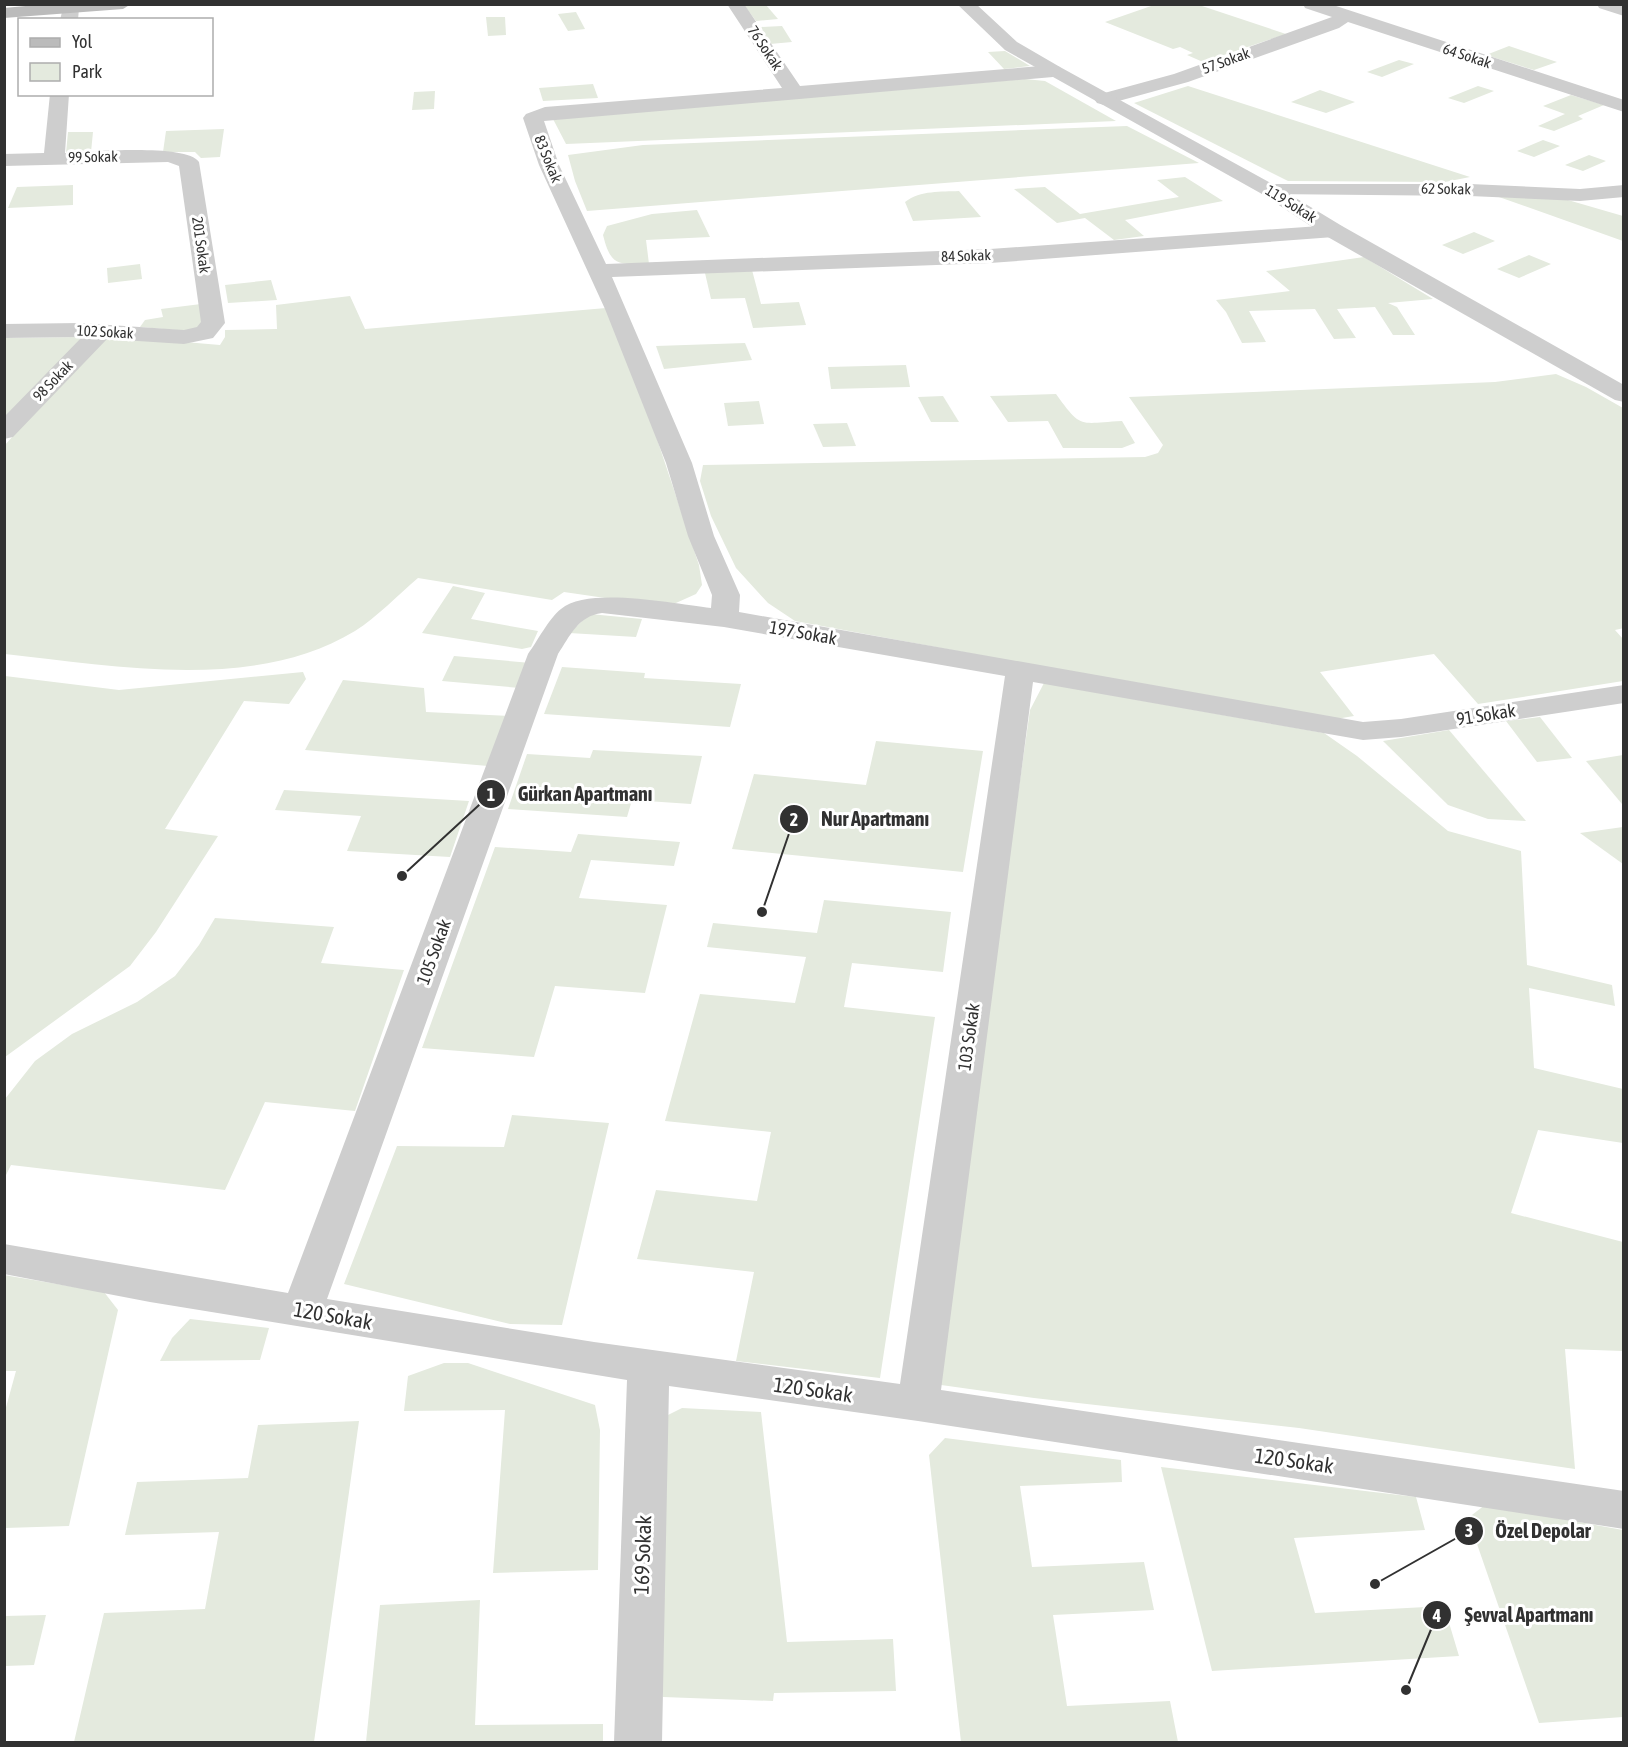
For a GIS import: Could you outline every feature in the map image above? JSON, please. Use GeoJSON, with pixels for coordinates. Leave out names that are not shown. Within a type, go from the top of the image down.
{"type":"FeatureCollection","features":[{"type":"Feature","properties":{"kind":"main road"},"geometry":{"type":"LineString","coordinates":[[4,13],[69,14],[123,4]]}},
{"type":"Feature","properties":{"kind":"street","name":"76 Sokak"},"geometry":{"type":"LineString","coordinates":[[735,4],[794,92]]}},
{"type":"Feature","properties":{"kind":"street","name":"119 Sokak"},"geometry":{"type":"LineString","coordinates":[[965,4],[1011,46],[1053,71],[1269,190],[1334,231],[1623,395]]}},
{"type":"Feature","properties":{"kind":"street","name":"64 Sokak"},"geometry":{"type":"LineString","coordinates":[[1311,4],[1623,106]]}},
{"type":"Feature","properties":{"kind":"street"},"geometry":{"type":"LineString","coordinates":[[1605,4],[1623,11]]}},
{"type":"Feature","properties":{"kind":"street","name":"57 Sokak"},"geometry":{"type":"LineString","coordinates":[[1104,99],[1181,78],[1333,24],[1345,16]]}},
{"type":"Feature","properties":{"kind":"street","name":"83 Sokak"},"geometry":{"type":"LineString","coordinates":[[724,618],[726,596],[701,536],[679,463],[598,271],[549,165],[533,118],[545,113],[1053,71]]}},
{"type":"Feature","properties":{"kind":"street"},"geometry":{"type":"LineString","coordinates":[[1590,96],[1623,83]]}},
{"type":"Feature","properties":{"kind":"street"},"geometry":{"type":"LineString","coordinates":[[54,158],[60,96]]}},
{"type":"Feature","properties":{"kind":"street","name":"99 Sokak"},"geometry":{"type":"LineString","coordinates":[[4,160],[159,156],[181,158]]}},
{"type":"Feature","properties":{"kind":"street","name":"201 Sokak"},"geometry":{"type":"LineString","coordinates":[[181,158],[190,164],[213,323],[205,333]]}},
{"type":"Feature","properties":{"kind":"street","name":"62 Sokak"},"geometry":{"type":"LineString","coordinates":[[1269,190],[1470,190],[1565,195],[1623,191]]}},
{"type":"Feature","properties":{"kind":"street"},"geometry":{"type":"LineString","coordinates":[[1565,195],[1623,211]]}},
{"type":"Feature","properties":{"kind":"street","name":"84 Sokak"},"geometry":{"type":"LineString","coordinates":[[598,271],[990,256],[1334,231]]}},
{"type":"Feature","properties":{"kind":"street","name":"102 Sokak"},"geometry":{"type":"LineString","coordinates":[[4,331],[101,331],[184,337],[205,333]]}},
{"type":"Feature","properties":{"kind":"street","name":"98 Sokak"},"geometry":{"type":"LineString","coordinates":[[4,432],[101,331]]}},
{"type":"Feature","properties":{"kind":"street","name":"197 Sokak"},"geometry":{"type":"LineString","coordinates":[[585,607],[602,605],[724,618],[1347,728]]}},
{"type":"Feature","properties":{"kind":"street","name":"105 Sokak"},"geometry":{"type":"LineString","coordinates":[[302,1311],[543,654],[570,615],[585,607]]}},
{"type":"Feature","properties":{"kind":"street","name":"103 Sokak"},"geometry":{"type":"LineString","coordinates":[[918,1404],[1020,671]]}},
{"type":"Feature","properties":{"kind":"street","name":"91 Sokak"},"geometry":{"type":"LineString","coordinates":[[1347,728],[1378,731],[1623,694]]}},
{"type":"Feature","properties":{"kind":"street","name":"120 Sokak"},"geometry":{"type":"LineString","coordinates":[[4,1259],[302,1311],[648,1367],[918,1404],[1623,1510]]}},
{"type":"Feature","properties":{"kind":"street","name":"169 Sokak"},"geometry":{"type":"LineString","coordinates":[[638,1743],[648,1367]]}},
{"type":"Feature","properties":{"kind":"green space"},"geometry":{"type":"Polygon","coordinates":[[[744,5],[766,5],[778,19],[756,21],[744,5]]]}},
{"type":"Feature","properties":{"kind":"green space"},"geometry":{"type":"Polygon","coordinates":[[[1154,5],[1199,5],[1286,34],[1203,62],[1187,55],[1193,53],[1180,47],[1173,49],[1105,22],[1154,5]]]}},
{"type":"Feature","properties":{"kind":"green space"},"geometry":{"type":"Polygon","coordinates":[[[576,12],[585,29],[568,31],[558,14],[576,12]]]}},
{"type":"Feature","properties":{"kind":"green space"},"geometry":{"type":"Polygon","coordinates":[[[486,17],[505,17],[506,35],[488,36],[486,17]]]}},
{"type":"Feature","properties":{"kind":"green space"},"geometry":{"type":"Polygon","coordinates":[[[782,26],[792,42],[770,44],[761,27],[782,26]]]}},
{"type":"Feature","properties":{"kind":"green space"},"geometry":{"type":"Polygon","coordinates":[[[1509,46],[1557,62],[1534,70],[1486,55],[1509,46]]]}},
{"type":"Feature","properties":{"kind":"green space"},"geometry":{"type":"Polygon","coordinates":[[[1005,51],[1030,66],[1004,69],[988,52],[1005,51]]]}},
{"type":"Feature","properties":{"kind":"green space"},"geometry":{"type":"Polygon","coordinates":[[[1399,60],[1414,64],[1382,77],[1367,72],[1399,60]]]}},
{"type":"Feature","properties":{"kind":"green space"},"geometry":{"type":"Polygon","coordinates":[[[1025,79],[1045,81],[1116,121],[566,144],[553,119],[1025,79]]]}},
{"type":"Feature","properties":{"kind":"green space"},"geometry":{"type":"Polygon","coordinates":[[[593,84],[598,98],[543,101],[539,88],[593,84]]]}},
{"type":"Feature","properties":{"kind":"green space"},"geometry":{"type":"Polygon","coordinates":[[[1188,86],[1470,177],[1445,182],[1288,181],[1134,103],[1188,86]]]}},
{"type":"Feature","properties":{"kind":"green space"},"geometry":{"type":"Polygon","coordinates":[[[1478,86],[1494,91],[1464,103],[1448,98],[1478,86]]]}},
{"type":"Feature","properties":{"kind":"green space"},"geometry":{"type":"Polygon","coordinates":[[[1320,90],[1355,102],[1326,113],[1291,102],[1320,90]]]}},
{"type":"Feature","properties":{"kind":"green space"},"geometry":{"type":"Polygon","coordinates":[[[435,91],[434,109],[412,110],[414,92],[435,91]]]}},
{"type":"Feature","properties":{"kind":"green space"},"geometry":{"type":"Polygon","coordinates":[[[1571,95],[1604,105],[1578,116],[1583,119],[1554,131],[1538,126],[1565,114],[1543,106],[1571,95]]]}},
{"type":"Feature","properties":{"kind":"green space"},"geometry":{"type":"Polygon","coordinates":[[[1127,126],[1199,163],[587,211],[568,155],[643,145],[1127,126]]]}},
{"type":"Feature","properties":{"kind":"green space"},"geometry":{"type":"Polygon","coordinates":[[[224,129],[220,157],[201,158],[195,152],[163,152],[166,131],[224,129]]]}},
{"type":"Feature","properties":{"kind":"green space"},"geometry":{"type":"Polygon","coordinates":[[[68,132],[93,132],[91,152],[66,153],[68,132]]]}},
{"type":"Feature","properties":{"kind":"green space"},"geometry":{"type":"Polygon","coordinates":[[[1543,140],[1560,146],[1534,157],[1517,151],[1543,140]]]}},
{"type":"Feature","properties":{"kind":"green space"},"geometry":{"type":"Polygon","coordinates":[[[1589,155],[1606,161],[1583,171],[1565,165],[1589,155]]]}},
{"type":"Feature","properties":{"kind":"green space"},"geometry":{"type":"Polygon","coordinates":[[[1185,177],[1223,201],[1125,220],[1144,236],[1114,240],[1085,218],[1057,223],[1014,189],[1045,187],[1080,214],[1179,197],[1157,180],[1185,177]]]}},
{"type":"Feature","properties":{"kind":"green space"},"geometry":{"type":"Polygon","coordinates":[[[73,185],[73,205],[8,208],[17,187],[73,185]]]}},
{"type":"Feature","properties":{"kind":"green space"},"geometry":{"type":"Polygon","coordinates":[[[959,191],[981,217],[913,221],[905,202],[918,195],[959,191]]]}},
{"type":"Feature","properties":{"kind":"green space"},"geometry":{"type":"Polygon","coordinates":[[[1499,197],[1561,198],[1623,216],[1623,241],[1499,197]]]}},
{"type":"Feature","properties":{"kind":"green space"},"geometry":{"type":"Polygon","coordinates":[[[697,210],[710,237],[646,240],[649,264],[617,262],[609,253],[603,235],[607,226],[652,214],[697,210]]]}},
{"type":"Feature","properties":{"kind":"green space"},"geometry":{"type":"Polygon","coordinates":[[[1474,232],[1495,241],[1463,254],[1442,245],[1474,232]]]}},
{"type":"Feature","properties":{"kind":"green space"},"geometry":{"type":"Polygon","coordinates":[[[1529,255],[1551,264],[1519,278],[1497,269],[1529,255]]]}},
{"type":"Feature","properties":{"kind":"green space"},"geometry":{"type":"Polygon","coordinates":[[[1364,257],[1433,299],[1388,303],[1397,307],[1415,335],[1393,335],[1375,307],[1337,309],[1356,338],[1334,339],[1315,309],[1249,311],[1266,342],[1242,343],[1226,312],[1216,300],[1290,291],[1266,271],[1364,257]]]}},
{"type":"Feature","properties":{"kind":"green space"},"geometry":{"type":"Polygon","coordinates":[[[140,264],[142,279],[108,283],[107,268],[140,264]]]}},
{"type":"Feature","properties":{"kind":"green space"},"geometry":{"type":"Polygon","coordinates":[[[752,270],[761,304],[799,302],[806,325],[753,328],[745,298],[711,299],[705,273],[752,270]]]}},
{"type":"Feature","properties":{"kind":"green space"},"geometry":{"type":"Polygon","coordinates":[[[271,280],[277,300],[228,303],[225,285],[271,280]]]}},
{"type":"Feature","properties":{"kind":"green space"},"geometry":{"type":"Polygon","coordinates":[[[350,296],[365,329],[606,308],[626,346],[699,565],[702,585],[696,594],[667,607],[564,592],[552,600],[418,578],[355,631],[316,650],[274,662],[229,668],[184,670],[92,664],[5,654],[5,445],[98,340],[114,336],[220,345],[225,337],[225,330],[277,329],[276,305],[350,296]]]}},
{"type":"Feature","properties":{"kind":"green space"},"geometry":{"type":"Polygon","coordinates":[[[201,304],[205,318],[200,327],[189,331],[140,327],[145,320],[163,317],[161,309],[201,304]]]}},
{"type":"Feature","properties":{"kind":"green space"},"geometry":{"type":"Polygon","coordinates":[[[83,337],[5,423],[5,338],[83,337]]]}},
{"type":"Feature","properties":{"kind":"green space"},"geometry":{"type":"Polygon","coordinates":[[[745,343],[752,360],[664,369],[656,346],[745,343]]]}},
{"type":"Feature","properties":{"kind":"green space"},"geometry":{"type":"Polygon","coordinates":[[[906,365],[910,387],[831,389],[828,367],[906,365]]]}},
{"type":"Feature","properties":{"kind":"green space"},"geometry":{"type":"Polygon","coordinates":[[[1556,374],[1586,387],[1623,408],[1624,628],[1615,630],[1623,639],[1623,681],[1478,704],[1434,654],[1320,672],[1354,716],[1330,720],[795,621],[768,603],[736,568],[711,516],[700,481],[703,465],[1145,457],[1158,453],[1163,445],[1129,397],[1495,382],[1556,374]]]}},
{"type":"Feature","properties":{"kind":"green space"},"geometry":{"type":"Polygon","coordinates":[[[1056,394],[1071,414],[1083,422],[1122,421],[1135,443],[1122,448],[1063,448],[1048,421],[1008,422],[990,396],[1056,394]]]}},
{"type":"Feature","properties":{"kind":"green space"},"geometry":{"type":"Polygon","coordinates":[[[943,396],[959,422],[931,422],[918,397],[943,396]]]}},
{"type":"Feature","properties":{"kind":"green space"},"geometry":{"type":"Polygon","coordinates":[[[759,401],[764,424],[728,426],[724,403],[759,401]]]}},
{"type":"Feature","properties":{"kind":"green space"},"geometry":{"type":"Polygon","coordinates":[[[847,423],[856,446],[823,447],[813,424],[847,423]]]}},
{"type":"Feature","properties":{"kind":"green space"},"geometry":{"type":"Polygon","coordinates":[[[453,586],[485,593],[471,619],[538,631],[531,647],[522,649],[422,633],[453,586]]]}},
{"type":"Feature","properties":{"kind":"green space"},"geometry":{"type":"Polygon","coordinates":[[[590,614],[642,619],[636,637],[569,633],[590,614]]]}},
{"type":"Feature","properties":{"kind":"green space"},"geometry":{"type":"Polygon","coordinates":[[[454,656],[531,663],[520,688],[442,681],[454,656]]]}},
{"type":"Feature","properties":{"kind":"green space"},"geometry":{"type":"Polygon","coordinates":[[[562,667],[645,673],[644,678],[741,684],[730,727],[544,714],[562,667]]]}},
{"type":"Feature","properties":{"kind":"green space"},"geometry":{"type":"Polygon","coordinates":[[[303,672],[306,679],[289,704],[244,701],[165,829],[218,836],[156,932],[130,966],[5,1057],[5,676],[119,690],[303,672]]]}},
{"type":"Feature","properties":{"kind":"green space"},"geometry":{"type":"Polygon","coordinates":[[[343,680],[424,688],[426,712],[510,716],[488,766],[305,750],[343,680]]]}},
{"type":"Feature","properties":{"kind":"green space"},"geometry":{"type":"Polygon","coordinates":[[[1044,683],[1324,733],[1357,756],[1448,831],[1521,851],[1527,965],[1612,985],[1615,1006],[1529,988],[1534,1068],[1623,1089],[1623,1143],[1538,1130],[1511,1213],[1623,1242],[1623,1351],[1565,1349],[1575,1469],[1299,1428],[1034,1398],[934,1384],[1030,710],[1044,683]]]}},
{"type":"Feature","properties":{"kind":"green space"},"geometry":{"type":"Polygon","coordinates":[[[1540,717],[1572,758],[1537,762],[1506,721],[1540,717]]]}},
{"type":"Feature","properties":{"kind":"green space"},"geometry":{"type":"Polygon","coordinates":[[[1449,730],[1526,821],[1488,819],[1448,805],[1383,741],[1449,730]]]}},
{"type":"Feature","properties":{"kind":"green space"},"geometry":{"type":"Polygon","coordinates":[[[876,741],[983,751],[963,872],[732,849],[754,774],[866,785],[876,741]]]}},
{"type":"Feature","properties":{"kind":"green space"},"geometry":{"type":"Polygon","coordinates":[[[593,750],[702,756],[691,804],[632,800],[627,817],[508,809],[527,754],[590,758],[593,750]]]}},
{"type":"Feature","properties":{"kind":"green space"},"geometry":{"type":"Polygon","coordinates":[[[1623,755],[1624,804],[1622,804],[1586,761],[1623,755]]]}},
{"type":"Feature","properties":{"kind":"green space"},"geometry":{"type":"Polygon","coordinates":[[[284,790],[469,801],[450,857],[347,851],[361,816],[275,810],[284,790]]]}},
{"type":"Feature","properties":{"kind":"green space"},"geometry":{"type":"Polygon","coordinates":[[[1623,827],[1623,864],[1580,833],[1623,827]]]}},
{"type":"Feature","properties":{"kind":"green space"},"geometry":{"type":"Polygon","coordinates":[[[578,834],[680,842],[674,866],[591,860],[579,898],[667,905],[645,993],[555,986],[534,1057],[422,1048],[495,847],[571,852],[578,834]]]}},
{"type":"Feature","properties":{"kind":"green space"},"geometry":{"type":"Polygon","coordinates":[[[824,900],[951,912],[943,972],[852,963],[844,1007],[935,1017],[880,1378],[736,1361],[754,1272],[637,1259],[656,1190],[757,1201],[771,1132],[665,1121],[700,994],[795,1003],[806,957],[707,947],[713,923],[817,933],[824,900]]]}},
{"type":"Feature","properties":{"kind":"green space"},"geometry":{"type":"Polygon","coordinates":[[[215,918],[334,927],[321,963],[404,970],[355,1111],[265,1102],[225,1190],[11,1165],[5,1177],[5,1099],[35,1061],[72,1034],[137,1002],[175,976],[199,945],[215,918]]]}},
{"type":"Feature","properties":{"kind":"green space"},"geometry":{"type":"Polygon","coordinates":[[[512,1115],[609,1123],[562,1325],[510,1324],[344,1284],[397,1146],[504,1147],[512,1115]]]}},
{"type":"Feature","properties":{"kind":"green space"},"geometry":{"type":"Polygon","coordinates":[[[4,1275],[104,1292],[118,1310],[69,1526],[5,1528],[5,1411],[16,1371],[5,1371],[4,1275]]]}},
{"type":"Feature","properties":{"kind":"green space"},"geometry":{"type":"Polygon","coordinates":[[[190,1319],[269,1328],[260,1360],[160,1361],[172,1338],[190,1319]]]}},
{"type":"Feature","properties":{"kind":"green space"},"geometry":{"type":"Polygon","coordinates":[[[444,1363],[468,1363],[595,1405],[600,1430],[598,1570],[493,1573],[505,1410],[404,1411],[408,1376],[444,1363]]]}},
{"type":"Feature","properties":{"kind":"green space"},"geometry":{"type":"Polygon","coordinates":[[[682,1408],[761,1412],[787,1642],[893,1639],[896,1691],[774,1693],[773,1701],[663,1697],[659,1430],[666,1416],[682,1408]]]}},
{"type":"Feature","properties":{"kind":"green space"},"geometry":{"type":"Polygon","coordinates":[[[359,1421],[314,1742],[74,1742],[104,1613],[205,1609],[219,1532],[125,1535],[137,1482],[248,1478],[258,1425],[359,1421]]]}},
{"type":"Feature","properties":{"kind":"green space"},"geometry":{"type":"Polygon","coordinates":[[[945,1438],[1121,1460],[1122,1482],[1020,1486],[1032,1567],[1144,1562],[1154,1610],[1053,1615],[1067,1706],[1170,1701],[1178,1742],[961,1742],[929,1455],[945,1438]]]}},
{"type":"Feature","properties":{"kind":"green space"},"geometry":{"type":"Polygon","coordinates":[[[1161,1467],[1416,1497],[1425,1530],[1294,1538],[1315,1613],[1444,1606],[1459,1656],[1212,1671],[1161,1467]]]}},
{"type":"Feature","properties":{"kind":"green space"},"geometry":{"type":"Polygon","coordinates":[[[1485,1505],[1623,1530],[1623,1717],[1539,1723],[1468,1518],[1485,1505]]]}},
{"type":"Feature","properties":{"kind":"green space"},"geometry":{"type":"Polygon","coordinates":[[[480,1600],[475,1725],[603,1724],[603,1742],[366,1742],[380,1605],[480,1600]]]}},
{"type":"Feature","properties":{"kind":"green space"},"geometry":{"type":"Polygon","coordinates":[[[46,1615],[34,1665],[5,1666],[5,1616],[46,1615]]]}},
{"type":"Feature","properties":{"kind":"place","name":"Gürkan Apartmanı"},"geometry":{"type":"Point","coordinates":[402,876]}},
{"type":"Feature","properties":{"kind":"place","name":"Nur Apartmanı"},"geometry":{"type":"Point","coordinates":[762,912]}},
{"type":"Feature","properties":{"kind":"place","name":"Özel Depolar"},"geometry":{"type":"Point","coordinates":[1375,1584]}},
{"type":"Feature","properties":{"kind":"place","name":"Şevval Apartmanı"},"geometry":{"type":"Point","coordinates":[1406,1690]}}]}
